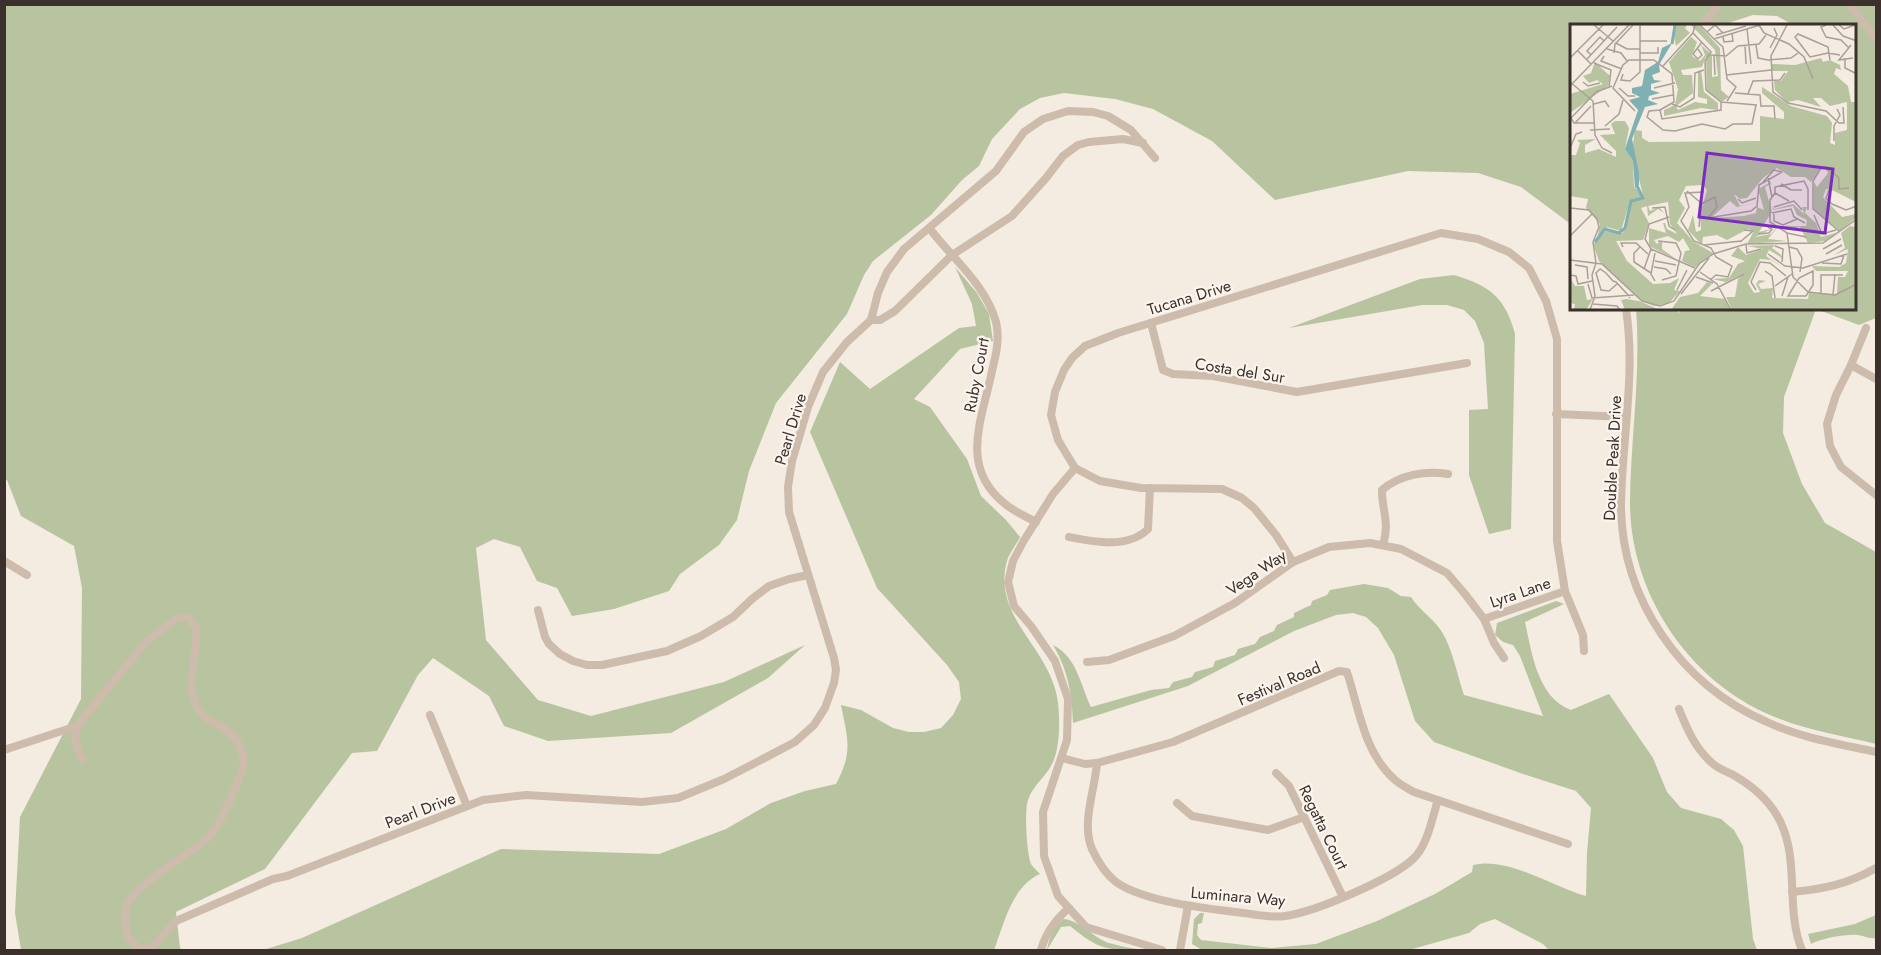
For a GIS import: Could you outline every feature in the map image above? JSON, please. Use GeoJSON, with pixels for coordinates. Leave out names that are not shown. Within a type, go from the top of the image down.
{"type":"FeatureCollection","features":[{"type":"Feature","properties":{"kind":"street"},"geometry":{"type":"LineString","coordinates":[[1704,24],[1719,4]]}},
{"type":"Feature","properties":{"kind":"street"},"geometry":{"type":"LineString","coordinates":[[1849,4],[1876,39]]}},
{"type":"Feature","properties":{"kind":"street"},"geometry":{"type":"LineString","coordinates":[[871,320],[873,308],[887,272],[904,249],[996,171],[1024,132],[1043,119],[1068,111],[1093,112],[1108,116],[1123,123],[1143,142],[1155,158]]}},
{"type":"Feature","properties":{"kind":"street","name":"Pearl Drive"},"geometry":{"type":"LineString","coordinates":[[77,726],[146,642],[177,618],[188,617],[198,633],[191,687],[192,696],[201,713],[208,720],[224,728],[238,742],[243,767],[219,823],[212,833],[199,846],[140,888],[127,904],[125,920],[127,933],[133,944],[141,950],[152,947],[176,921],[273,879],[287,876],[483,800],[526,795],[640,801],[678,798],[724,779],[795,742],[814,726],[825,708],[836,670],[789,512],[788,487],[792,461],[808,407],[823,372],[848,342],[871,320],[880,320],[896,311],[952,255],[1012,216],[1047,178],[1063,156],[1089,142],[1123,139],[1143,142]]}},
{"type":"Feature","properties":{"kind":"street","name":"Ruby Court"},"geometry":{"type":"LineString","coordinates":[[930,229],[982,293],[992,310],[998,334],[998,348],[977,441],[976,458],[985,483],[1005,504],[1036,522]]}},
{"type":"Feature","properties":{"kind":"street","name":"Tucana Drive"},"geometry":{"type":"LineString","coordinates":[[1075,468],[1058,440],[1051,415],[1055,392],[1064,370],[1072,358],[1085,346],[1151,322],[1441,233],[1478,239],[1509,252],[1529,268],[1546,301],[1557,339],[1557,541],[1565,591],[1583,635],[1584,651]]}},
{"type":"Feature","properties":{"kind":"street","name":"Double Peak Drive"},"geometry":{"type":"LineString","coordinates":[[1626,310],[1630,365],[1621,506],[1626,553],[1635,583],[1647,610],[1671,648],[1700,680],[1725,700],[1767,723],[1799,734],[1876,752]]}},
{"type":"Feature","properties":{"kind":"street","name":"Costa del Sur"},"geometry":{"type":"LineString","coordinates":[[1151,322],[1163,370],[1173,374],[1214,376],[1297,392],[1467,363]]}},
{"type":"Feature","properties":{"kind":"street"},"geometry":{"type":"LineString","coordinates":[[1866,328],[1836,395],[1827,424],[1830,446],[1841,467],[1876,495]]}},
{"type":"Feature","properties":{"kind":"street"},"geometry":{"type":"LineString","coordinates":[[1851,365],[1876,379]]}},
{"type":"Feature","properties":{"kind":"street"},"geometry":{"type":"LineString","coordinates":[[1556,414],[1626,417]]}},
{"type":"Feature","properties":{"kind":"street"},"geometry":{"type":"LineString","coordinates":[[1162,951],[1086,927],[1058,896],[1044,856],[1043,812],[1067,740],[1068,699],[1055,661],[1014,606],[1008,582],[1013,561],[1053,494],[1075,468],[1100,481],[1150,488],[1222,489],[1242,498],[1254,508],[1293,562]]}},
{"type":"Feature","properties":{"kind":"street"},"geometry":{"type":"LineString","coordinates":[[1383,545],[1387,520],[1382,503],[1382,490],[1393,480],[1432,471],[1448,474]]}},
{"type":"Feature","properties":{"kind":"street"},"geometry":{"type":"LineString","coordinates":[[1069,537],[1099,543],[1127,540],[1144,533],[1148,529],[1150,488]]}},
{"type":"Feature","properties":{"kind":"street","name":"Vega Way"},"geometry":{"type":"LineString","coordinates":[[1088,662],[1109,660],[1174,636],[1235,603],[1293,562],[1329,547],[1370,543],[1401,549],[1446,573],[1484,619],[1494,643],[1504,657]]}},
{"type":"Feature","properties":{"kind":"street"},"geometry":{"type":"LineString","coordinates":[[4,561],[27,574]]}},
{"type":"Feature","properties":{"kind":"street"},"geometry":{"type":"LineString","coordinates":[[538,610],[545,637],[560,654],[587,665],[602,665],[667,651],[691,641],[733,617],[769,586],[808,575]]}},
{"type":"Feature","properties":{"kind":"street","name":"Lyra Lane"},"geometry":{"type":"LineString","coordinates":[[1484,619],[1565,591]]}},
{"type":"Feature","properties":{"kind":"street","name":"Festival Road"},"geometry":{"type":"LineString","coordinates":[[1062,758],[1085,764],[1097,763],[1173,742],[1339,671],[1347,672],[1359,718],[1374,754],[1394,779],[1414,792],[1438,800]]}},
{"type":"Feature","properties":{"kind":"street"},"geometry":{"type":"LineString","coordinates":[[1679,709],[1689,736],[1712,764],[1745,782],[1766,798],[1780,821],[1788,844],[1793,919],[1802,951]]}},
{"type":"Feature","properties":{"kind":"street"},"geometry":{"type":"LineString","coordinates":[[430,715],[467,806]]}},
{"type":"Feature","properties":{"kind":"street"},"geometry":{"type":"LineString","coordinates":[[4,753],[77,726]]}},
{"type":"Feature","properties":{"kind":"street"},"geometry":{"type":"LineString","coordinates":[[77,726],[76,746],[83,760]]}},
{"type":"Feature","properties":{"kind":"street","name":"Luminara Way"},"geometry":{"type":"LineString","coordinates":[[1097,763],[1087,829],[1091,846],[1100,863],[1115,881],[1132,891],[1188,906],[1284,917],[1343,897],[1399,871],[1416,857],[1425,840],[1438,800]]}},
{"type":"Feature","properties":{"kind":"street","name":"Regatta Court"},"geometry":{"type":"LineString","coordinates":[[1276,773],[1289,786],[1343,897]]}},
{"type":"Feature","properties":{"kind":"street"},"geometry":{"type":"LineString","coordinates":[[1438,800],[1568,844]]}},
{"type":"Feature","properties":{"kind":"street"},"geometry":{"type":"LineString","coordinates":[[1177,803],[1192,816],[1268,830],[1304,817]]}},
{"type":"Feature","properties":{"kind":"street"},"geometry":{"type":"LineString","coordinates":[[1792,892],[1825,889],[1862,876],[1876,868]]}},
{"type":"Feature","properties":{"kind":"street"},"geometry":{"type":"LineString","coordinates":[[1180,951],[1188,906]]}},
{"type":"Feature","properties":{"kind":"street"},"geometry":{"type":"LineString","coordinates":[[1041,951],[1054,921],[1069,908]]}},
{"type":"Feature","properties":{"kind":"green space"},"geometry":{"type":"Polygon","coordinates":[[[4,5],[1876,5],[1876,318],[1859,325],[1819,310],[1857,310],[1857,24],[1791,24],[1777,16],[1753,15],[1728,24],[1570,24],[1570,224],[1521,187],[1478,173],[1408,171],[1275,200],[1212,141],[1153,109],[1115,99],[1064,93],[1040,98],[1020,109],[992,139],[979,166],[962,180],[931,215],[873,261],[864,275],[847,314],[776,403],[749,471],[737,520],[719,545],[680,574],[669,591],[614,609],[572,616],[557,588],[537,581],[520,547],[494,539],[476,548],[486,640],[538,700],[591,716],[724,682],[805,645],[768,678],[671,733],[548,741],[504,726],[489,696],[433,658],[418,675],[377,751],[352,753],[265,869],[176,912],[180,948],[183,950],[21,950],[15,913],[20,817],[81,699],[82,588],[74,546],[21,516],[5,479],[4,5]]]}},
{"type":"Feature","properties":{"kind":"green space"},"geometry":{"type":"Polygon","coordinates":[[[955,267],[977,293],[989,314],[993,341],[960,349],[914,399],[930,407],[967,459],[981,496],[1020,537],[1007,561],[1004,581],[1007,600],[1045,666],[1053,683],[1059,710],[1059,733],[1055,756],[1030,795],[1026,813],[1026,832],[1031,864],[1040,874],[1022,887],[1016,896],[994,950],[263,950],[302,938],[501,849],[659,854],[726,829],[771,803],[805,791],[836,784],[845,763],[848,746],[841,705],[861,710],[893,728],[909,732],[924,732],[941,728],[953,715],[961,699],[959,682],[947,665],[877,588],[810,432],[840,362],[870,389],[959,328],[976,326],[972,304],[955,267]]]}},
{"type":"Feature","properties":{"kind":"green space"},"geometry":{"type":"Polygon","coordinates":[[[1454,275],[1477,284],[1494,295],[1506,311],[1515,334],[1511,529],[1489,534],[1469,475],[1469,410],[1488,409],[1484,343],[1475,321],[1464,310],[1447,305],[1422,305],[1289,328],[1420,279],[1454,275]]]}},
{"type":"Feature","properties":{"kind":"green space"},"geometry":{"type":"Polygon","coordinates":[[[1636,310],[1677,310],[1679,313],[1680,310],[1816,310],[1784,397],[1783,433],[1802,484],[1825,523],[1876,552],[1876,744],[1791,723],[1748,704],[1719,684],[1693,660],[1671,632],[1654,602],[1640,569],[1633,535],[1630,500],[1637,381],[1636,310]]]}},
{"type":"Feature","properties":{"kind":"green space"},"geometry":{"type":"Polygon","coordinates":[[[1364,584],[1388,588],[1401,596],[1411,597],[1435,623],[1449,647],[1464,695],[1543,716],[1520,656],[1513,645],[1503,642],[1495,635],[1497,623],[1556,601],[1564,604],[1525,622],[1543,685],[1560,704],[1571,710],[1609,694],[1653,758],[1667,792],[1681,808],[1721,819],[1734,830],[1743,846],[1753,939],[1757,950],[1549,950],[1543,944],[1495,919],[1480,924],[1469,933],[1409,950],[1202,950],[1192,944],[1194,919],[1200,913],[1204,913],[1202,923],[1198,924],[1197,935],[1201,940],[1271,948],[1316,944],[1377,921],[1435,894],[1472,872],[1473,865],[1486,863],[1515,868],[1586,896],[1591,808],[1576,791],[1434,742],[1415,721],[1394,655],[1378,628],[1366,617],[1353,613],[1336,615],[1294,631],[1188,686],[1073,723],[1068,682],[1053,645],[1061,650],[1073,664],[1091,707],[1151,690],[1169,688],[1173,682],[1192,677],[1195,672],[1213,667],[1215,661],[1235,655],[1238,649],[1255,644],[1260,637],[1274,631],[1277,625],[1294,617],[1294,613],[1311,605],[1312,601],[1327,595],[1330,590],[1364,584]]]}},
{"type":"Feature","properties":{"kind":"green space"},"geometry":{"type":"Polygon","coordinates":[[[1876,915],[1876,938],[1847,935],[1811,944],[1808,934],[1855,924],[1876,915]]]}},
{"type":"Feature","properties":{"kind":"green space"},"geometry":{"type":"Polygon","coordinates":[[[1063,919],[1074,922],[1109,943],[1142,950],[1103,947],[1070,926],[1061,927],[1047,950],[1052,933],[1063,919]]]}}]}
